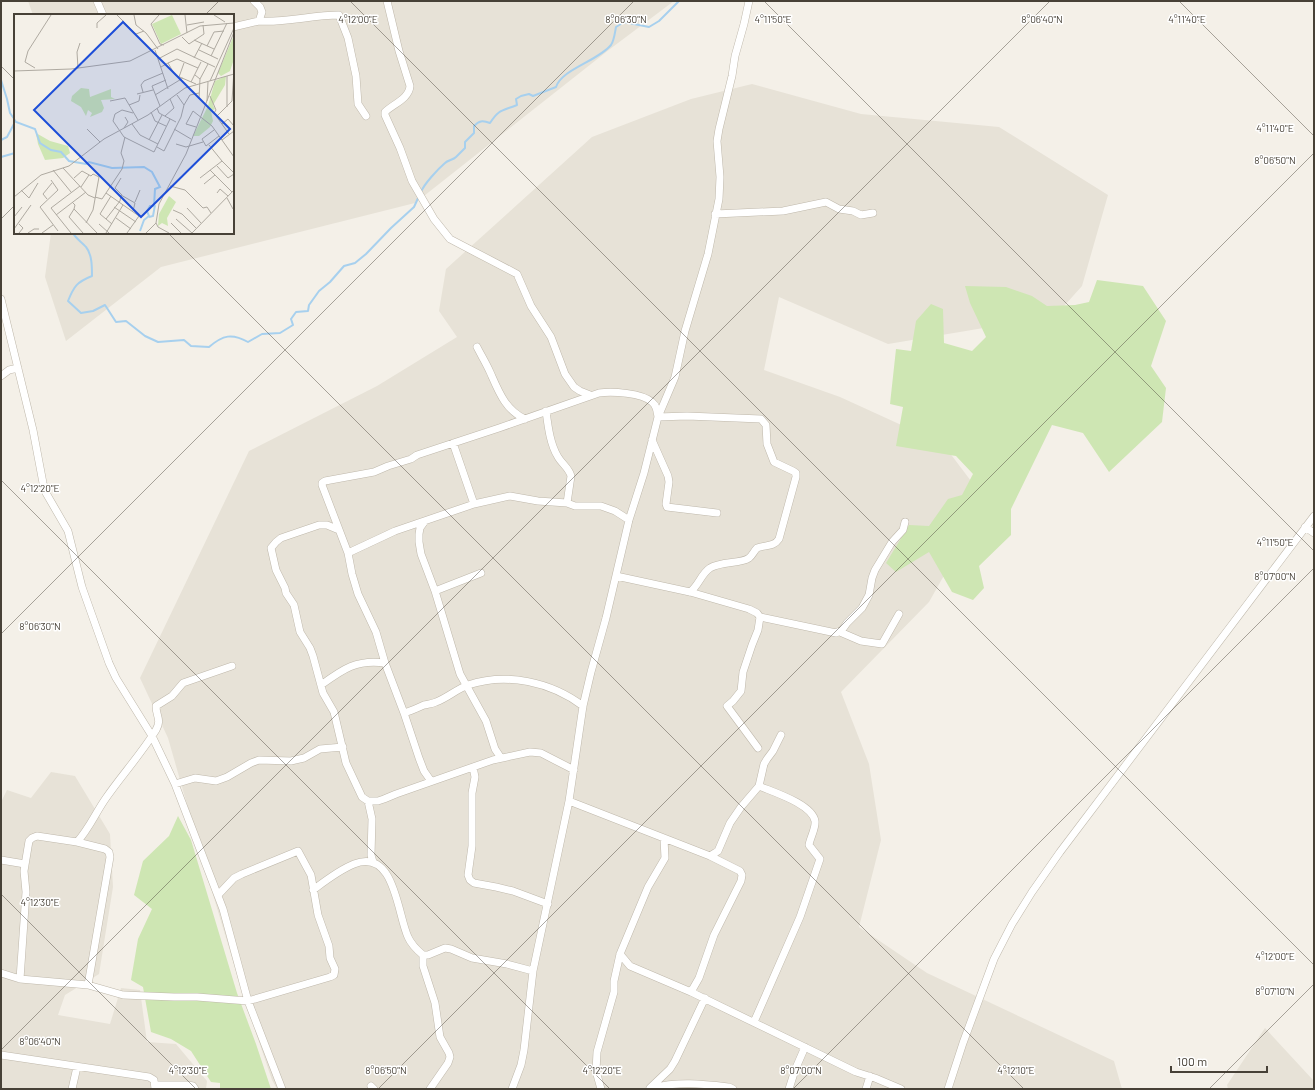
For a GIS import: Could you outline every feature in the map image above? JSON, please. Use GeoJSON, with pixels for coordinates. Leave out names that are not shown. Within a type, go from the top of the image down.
{"type":"FeatureCollection","features":[{"type":"Feature","properties":{"kind":"street"},"geometry":{"type":"LineString","coordinates":[[97,1],[103,14]]}},
{"type":"Feature","properties":{"kind":"street"},"geometry":{"type":"LineString","coordinates":[[254,1],[260,7],[262,12],[258,21]]}},
{"type":"Feature","properties":{"kind":"street"},"geometry":{"type":"LineString","coordinates":[[387,1],[410,90],[398,104],[385,112],[385,115],[402,153],[412,181],[434,219],[450,239],[517,274],[531,306],[551,337],[565,374],[574,387],[590,395]]}},
{"type":"Feature","properties":{"kind":"street"},"geometry":{"type":"LineString","coordinates":[[512,1089],[521,1065],[524,1050],[533,971],[569,801],[583,706],[606,618],[629,520],[658,417],[675,377],[684,331],[708,254],[720,189],[719,129],[729,88],[734,56],[744,24],[748,1]]}},
{"type":"Feature","properties":{"kind":"street"},"geometry":{"type":"LineString","coordinates":[[234,27],[258,21],[273,22],[339,15],[348,38],[356,76],[358,104],[366,116]]}},
{"type":"Feature","properties":{"kind":"street"},"geometry":{"type":"LineString","coordinates":[[715,214],[783,211],[826,202],[861,215],[873,213]]}},
{"type":"Feature","properties":{"kind":"street"},"geometry":{"type":"LineString","coordinates":[[1,299],[33,430],[45,488],[68,531],[82,587],[109,663],[116,678],[152,736],[175,784],[218,895],[228,925],[248,1000],[282,1089]]}},
{"type":"Feature","properties":{"kind":"street"},"geometry":{"type":"LineString","coordinates":[[477,347],[499,393],[513,412],[525,419]]}},
{"type":"Feature","properties":{"kind":"street"},"geometry":{"type":"LineString","coordinates":[[1,376],[9,370],[18,368]]}},
{"type":"Feature","properties":{"kind":"street"},"geometry":{"type":"LineString","coordinates":[[431,781],[424,771],[404,712],[385,663],[376,632],[356,587],[348,553],[338,530],[322,483],[325,481],[374,472],[411,459],[417,455],[525,419],[590,395],[605,392],[648,399],[656,407],[658,417]]}},
{"type":"Feature","properties":{"kind":"street"},"geometry":{"type":"LineString","coordinates":[[546,411],[549,432],[558,456],[570,472],[571,476],[567,503]]}},
{"type":"Feature","properties":{"kind":"street"},"geometry":{"type":"LineString","coordinates":[[658,417],[687,416],[761,419],[766,425],[767,444],[774,462],[796,473],[796,478],[779,539],[776,543],[757,548],[746,560],[714,566],[704,573],[695,588],[690,592]]}},
{"type":"Feature","properties":{"kind":"street"},"geometry":{"type":"LineString","coordinates":[[652,440],[668,476],[669,482],[666,504],[668,507],[717,513]]}},
{"type":"Feature","properties":{"kind":"street"},"geometry":{"type":"LineString","coordinates":[[453,443],[474,504]]}},
{"type":"Feature","properties":{"kind":"street"},"geometry":{"type":"LineString","coordinates":[[348,553],[395,531],[474,504],[510,496],[538,501],[567,503],[575,506],[601,506],[608,508],[629,520]]}},
{"type":"Feature","properties":{"kind":"street"},"geometry":{"type":"LineString","coordinates":[[948,1089],[963,1043],[994,959],[1012,924],[1032,892],[1060,852],[1314,516]]}},
{"type":"Feature","properties":{"kind":"street"},"geometry":{"type":"LineString","coordinates":[[425,521],[420,528],[419,542],[421,554],[435,591],[460,674],[486,721],[495,748],[501,758]]}},
{"type":"Feature","properties":{"kind":"street"},"geometry":{"type":"LineString","coordinates":[[840,632],[862,608],[868,598],[875,570],[892,542],[903,530],[905,522]]}},
{"type":"Feature","properties":{"kind":"street"},"geometry":{"type":"LineString","coordinates":[[338,530],[327,525],[319,525],[281,538],[271,548],[276,570],[284,584],[286,593],[294,605],[300,632],[310,648],[323,693],[334,712],[348,768],[362,797],[368,801],[378,801],[431,781],[501,758],[536,752],[541,753],[574,770]]}},
{"type":"Feature","properties":{"kind":"street"},"geometry":{"type":"LineString","coordinates":[[1305,527],[1314,533]]}},
{"type":"Feature","properties":{"kind":"street"},"geometry":{"type":"LineString","coordinates":[[435,591],[481,573]]}},
{"type":"Feature","properties":{"kind":"street"},"geometry":{"type":"LineString","coordinates":[[616,576],[690,592],[749,609],[760,617],[815,628],[831,633],[840,632],[861,641],[882,644],[898,614]]}},
{"type":"Feature","properties":{"kind":"street"},"geometry":{"type":"LineString","coordinates":[[758,748],[727,706],[741,691],[742,677],[758,630],[760,617]]}},
{"type":"Feature","properties":{"kind":"street"},"geometry":{"type":"LineString","coordinates":[[321,685],[340,671],[350,666],[371,661],[385,663]]}},
{"type":"Feature","properties":{"kind":"street"},"geometry":{"type":"LineString","coordinates":[[77,842],[86,832],[93,817],[159,725],[156,706],[172,696],[183,683],[232,666]]}},
{"type":"Feature","properties":{"kind":"street"},"geometry":{"type":"LineString","coordinates":[[404,712],[435,703],[467,685],[484,681],[504,679],[524,681],[558,691],[571,697],[583,706]]}},
{"type":"Feature","properties":{"kind":"street"},"geometry":{"type":"LineString","coordinates":[[710,856],[718,851],[730,824],[741,807],[759,786],[764,764],[781,735]]}},
{"type":"Feature","properties":{"kind":"street"},"geometry":{"type":"LineString","coordinates":[[175,784],[196,778],[216,781],[259,760],[291,761],[304,758],[320,748],[343,747]]}},
{"type":"Feature","properties":{"kind":"street"},"geometry":{"type":"LineString","coordinates":[[473,767],[475,777],[472,797],[472,846],[468,875],[470,880],[474,884],[507,890],[548,904]]}},
{"type":"Feature","properties":{"kind":"street"},"geometry":{"type":"LineString","coordinates":[[754,1022],[800,917],[820,859],[809,845],[815,822],[812,815],[805,807],[798,803],[759,786]]}},
{"type":"Feature","properties":{"kind":"street"},"geometry":{"type":"LineString","coordinates":[[368,801],[372,819],[371,855],[373,862]]}},
{"type":"Feature","properties":{"kind":"street"},"geometry":{"type":"LineString","coordinates":[[569,801],[710,856],[740,870],[742,875],[741,881],[714,935],[699,978],[691,992]]}},
{"type":"Feature","properties":{"kind":"street"},"geometry":{"type":"LineString","coordinates":[[20,979],[26,892],[24,871],[29,841],[36,836],[77,842],[105,849],[109,852],[110,857],[88,985]]}},
{"type":"Feature","properties":{"kind":"street"},"geometry":{"type":"LineString","coordinates":[[601,1089],[596,1071],[596,1052],[614,992],[614,981],[620,954],[648,887],[665,858],[664,839]]}},
{"type":"Feature","properties":{"kind":"street"},"geometry":{"type":"LineString","coordinates":[[1,973],[20,979],[88,985],[123,995],[248,1000],[280,992],[334,975],[335,969],[330,958],[312,890],[311,875],[298,851],[234,878],[218,895]]}},
{"type":"Feature","properties":{"kind":"street"},"geometry":{"type":"LineString","coordinates":[[1,860],[25,864]]}},
{"type":"Feature","properties":{"kind":"street"},"geometry":{"type":"LineString","coordinates":[[312,890],[352,865],[364,862],[373,862],[387,872],[408,938],[423,955],[423,970],[435,1003],[440,1037],[450,1057],[448,1063],[430,1089]]}},
{"type":"Feature","properties":{"kind":"street"},"geometry":{"type":"LineString","coordinates":[[423,955],[428,955],[445,948],[472,958],[507,964],[533,971]]}},
{"type":"Feature","properties":{"kind":"street"},"geometry":{"type":"LineString","coordinates":[[620,954],[630,966],[705,998],[856,1072],[870,1076],[901,1089]]}},
{"type":"Feature","properties":{"kind":"street"},"geometry":{"type":"LineString","coordinates":[[649,1089],[666,1073],[675,1061],[705,998]]}},
{"type":"Feature","properties":{"kind":"street"},"geometry":{"type":"LineString","coordinates":[[789,1089],[805,1047]]}},
{"type":"Feature","properties":{"kind":"street"},"geometry":{"type":"LineString","coordinates":[[1,1054],[149,1077],[154,1080],[155,1087],[188,1085],[193,1086],[195,1089]]}},
{"type":"Feature","properties":{"kind":"street"},"geometry":{"type":"LineString","coordinates":[[72,1089],[77,1067]]}},
{"type":"Feature","properties":{"kind":"street"},"geometry":{"type":"LineString","coordinates":[[866,1089],[870,1076]]}},
{"type":"Feature","properties":{"kind":"street"},"geometry":{"type":"LineString","coordinates":[[649,1089],[671,1083],[688,1082],[729,1087],[733,1089]]}},
{"type":"Feature","properties":{"kind":"shaded area"},"geometry":{"type":"Polygon","coordinates":[[[28,1],[674,1],[610,49],[415,203],[161,267],[66,341],[45,277],[51,234],[234,234],[234,14],[33,14],[28,1]]]}},
{"type":"Feature","properties":{"kind":"shaded area"},"geometry":{"type":"Polygon","coordinates":[[[752,84],[861,114],[999,127],[1108,195],[1082,286],[1055,316],[888,344],[779,297],[764,370],[840,397],[943,444],[971,481],[951,563],[929,602],[841,692],[869,764],[881,840],[859,927],[927,973],[1114,1061],[1122,1089],[277,1089],[272,1080],[244,998],[168,738],[140,678],[249,451],[377,386],[457,337],[439,311],[446,269],[592,137],[691,99],[752,84]]]}},
{"type":"Feature","properties":{"kind":"shaded area"},"geometry":{"type":"Polygon","coordinates":[[[51,772],[75,776],[110,834],[113,887],[99,974],[65,995],[58,1015],[110,1024],[121,988],[140,990],[147,1042],[176,1044],[207,1081],[206,1089],[1,1089],[1,802],[7,790],[31,798],[51,772]]]}},
{"type":"Feature","properties":{"kind":"shaded area"},"geometry":{"type":"Polygon","coordinates":[[[1265,1028],[1313,1080],[1314,1079],[1314,1089],[1228,1089],[1227,1085],[1265,1028]]]}},
{"type":"Feature","properties":{"kind":"green space"},"geometry":{"type":"Polygon","coordinates":[[[1097,280],[1143,286],[1166,321],[1151,366],[1166,388],[1162,422],[1109,472],[1083,433],[1052,425],[1011,509],[1011,535],[979,566],[984,588],[973,600],[952,592],[929,552],[896,572],[886,563],[909,525],[929,526],[948,499],[962,495],[973,474],[956,456],[896,446],[903,407],[890,404],[896,349],[911,351],[916,321],[931,304],[943,309],[944,343],[972,351],[986,337],[970,303],[965,286],[1006,287],[1032,296],[1047,306],[1075,305],[1089,302],[1097,280]]]}},
{"type":"Feature","properties":{"kind":"green space"},"geometry":{"type":"Polygon","coordinates":[[[178,816],[191,840],[237,993],[271,1089],[220,1089],[220,1083],[211,1082],[191,1051],[171,1039],[151,1032],[143,987],[131,980],[138,939],[152,909],[134,895],[143,861],[169,836],[178,816]]]}},
{"type":"Feature","properties":{"kind":"waterway"},"geometry":{"type":"LineString","coordinates":[[421,192],[428,181],[439,169],[446,162],[455,158],[465,148],[465,142],[474,133],[474,126],[477,123],[483,121],[490,123],[499,113],[517,105],[516,99],[521,96],[529,94],[533,96],[556,87],[565,75],[605,51],[612,43],[616,27],[624,22],[649,27],[659,21],[679,1]]}},
{"type":"Feature","properties":{"kind":"waterway"},"geometry":{"type":"LineString","coordinates":[[1,80],[10,113],[14,119]]}},
{"type":"Feature","properties":{"kind":"waterway"},"geometry":{"type":"LineString","coordinates":[[1,140],[7,137],[14,124]]}},
{"type":"Feature","properties":{"kind":"waterway"},"geometry":{"type":"LineString","coordinates":[[1,157],[14,153]]}},
{"type":"Feature","properties":{"kind":"waterway"},"geometry":{"type":"LineString","coordinates":[[74,234],[88,250],[92,265],[92,276],[83,280],[77,285],[68,301],[81,313],[93,311],[105,305],[116,322],[126,321],[145,336],[158,342],[184,340],[191,346],[209,347],[223,338],[232,336],[248,342],[262,334],[280,333],[293,325],[291,319],[296,312],[308,311],[309,305],[319,291],[330,282],[344,266],[355,263],[366,254],[414,207],[419,196]]}}]}
